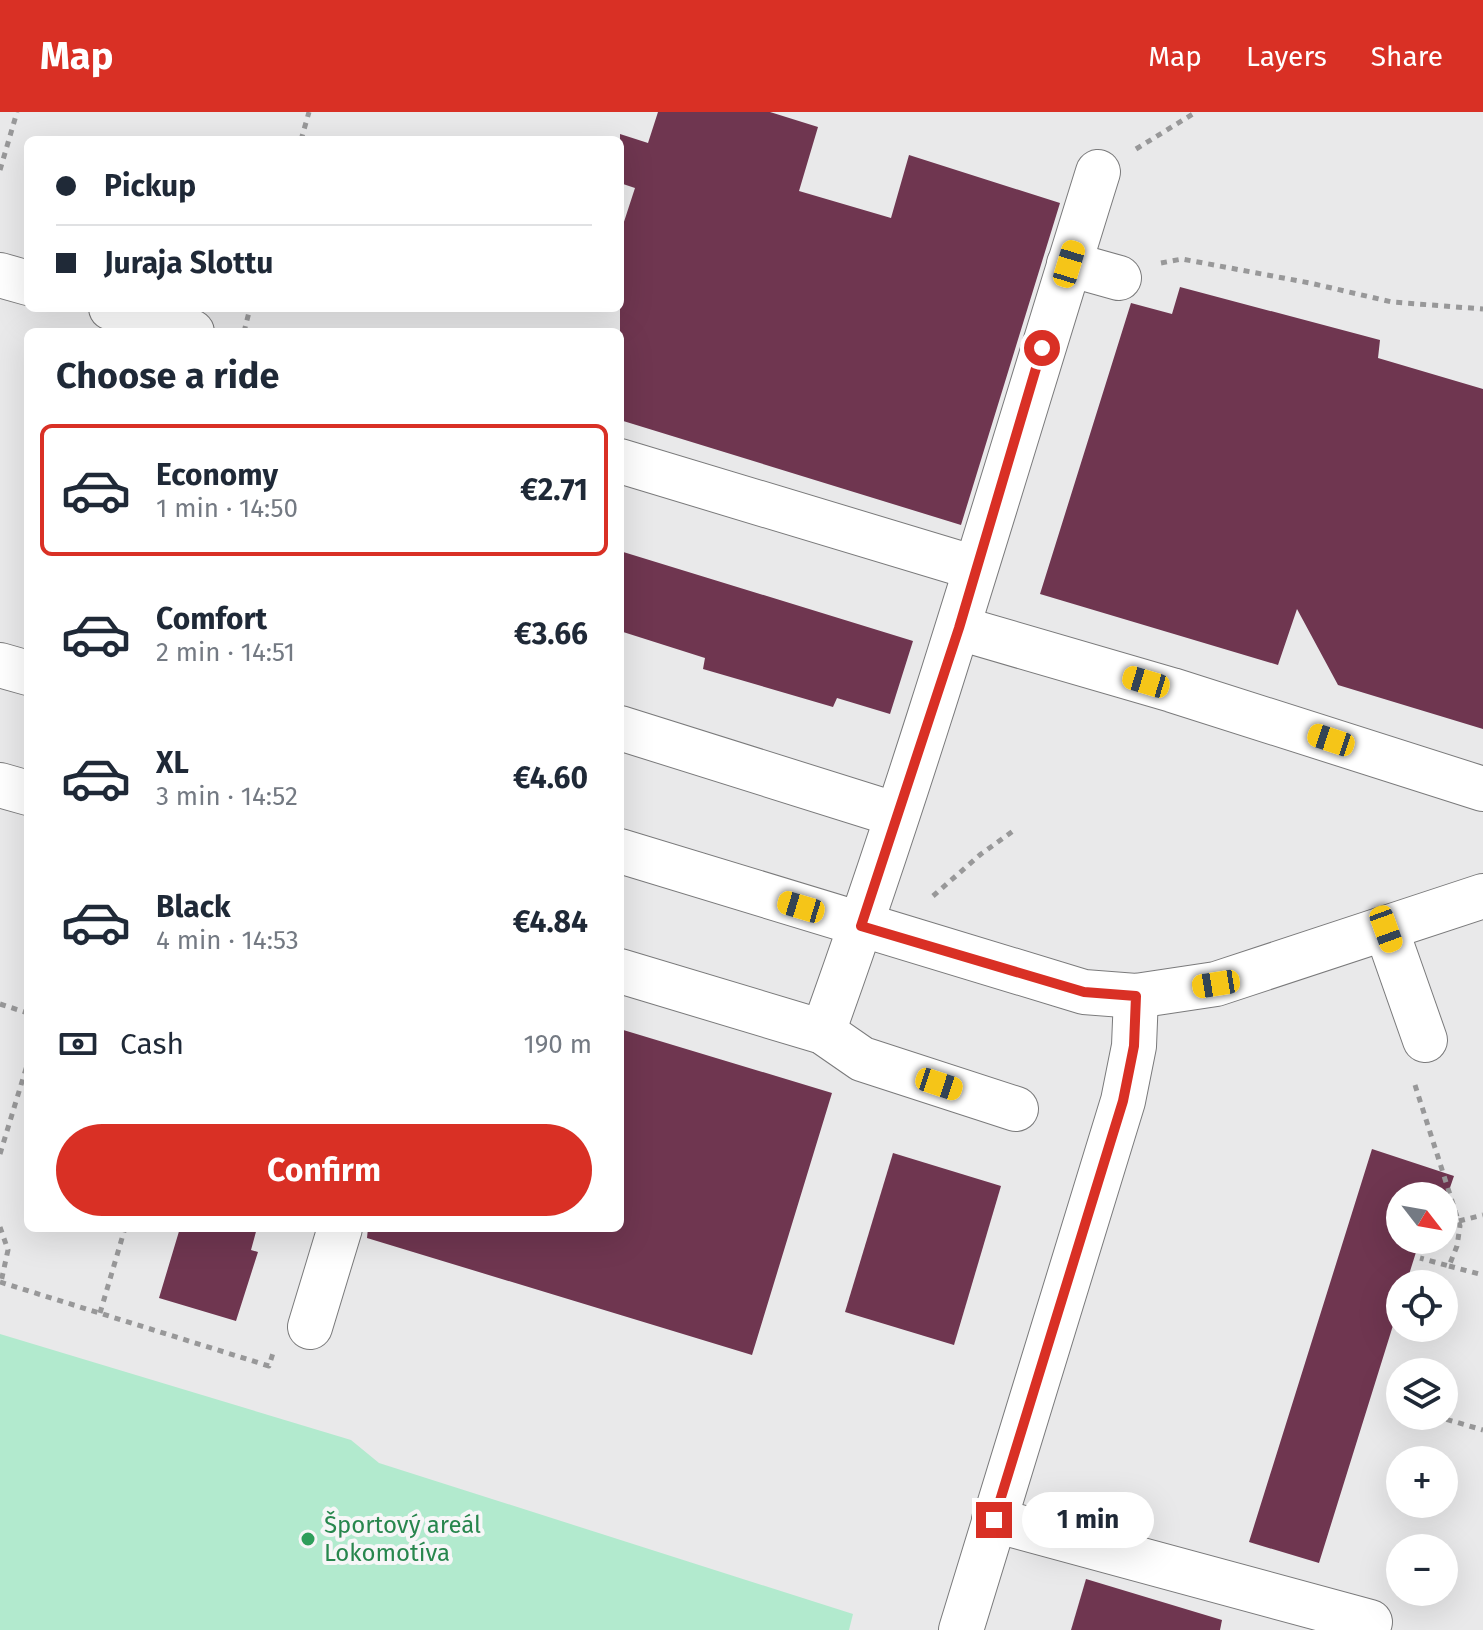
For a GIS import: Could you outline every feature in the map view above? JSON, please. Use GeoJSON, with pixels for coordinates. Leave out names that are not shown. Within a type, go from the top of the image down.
{"type":"FeatureCollection","features":[{"type":"Feature","properties":{"kind":"street"},"geometry":{"type":"LineString","coordinates":[[823,1032],[959,628],[1098,172]]}},
{"type":"Feature","properties":{"kind":"street"},"geometry":{"type":"LineString","coordinates":[[1069,264],[1119,278]]}},
{"type":"Feature","properties":{"kind":"street"},"geometry":{"type":"LineString","coordinates":[[0,275],[24,282]]}},
{"type":"Feature","properties":{"kind":"street"},"geometry":{"type":"LineString","coordinates":[[124,312],[178,328]]}},
{"type":"Feature","properties":{"kind":"street"},"geometry":{"type":"LineString","coordinates":[[624,462],[975,568]]}},
{"type":"Feature","properties":{"kind":"street"},"geometry":{"type":"LineString","coordinates":[[959,628],[1172,690],[1483,789]]}},
{"type":"Feature","properties":{"kind":"street"},"geometry":{"type":"LineString","coordinates":[[0,665],[24,672]]}},
{"type":"Feature","properties":{"kind":"street"},"geometry":{"type":"LineString","coordinates":[[624,729],[897,815]]}},
{"type":"Feature","properties":{"kind":"street"},"geometry":{"type":"LineString","coordinates":[[0,785],[24,792]]}},
{"type":"Feature","properties":{"kind":"street"},"geometry":{"type":"LineString","coordinates":[[624,852],[1084,992],[1136,996],[1216,984],[1483,896]]}},
{"type":"Feature","properties":{"kind":"street"},"geometry":{"type":"LineString","coordinates":[[1386,929],[1418,1057]]}},
{"type":"Feature","properties":{"kind":"street"},"geometry":{"type":"LineString","coordinates":[[624,972],[823,1032],[862,1059],[1016,1109]]}},
{"type":"Feature","properties":{"kind":"street"},"geometry":{"type":"LineString","coordinates":[[961,1630],[1123,1101],[1134,1046],[1136,996]]}},
{"type":"Feature","properties":{"kind":"street"},"geometry":{"type":"LineString","coordinates":[[293,1335],[338,1232]]}},
{"type":"Feature","properties":{"kind":"street"},"geometry":{"type":"LineString","coordinates":[[994,1520],[1370,1622]]}},
{"type":"Feature","properties":{"kind":"path"},"geometry":{"type":"LineString","coordinates":[[0,170],[17,112]]}},
{"type":"Feature","properties":{"kind":"path"},"geometry":{"type":"LineString","coordinates":[[302,136],[309,112]]}},
{"type":"Feature","properties":{"kind":"path"},"geometry":{"type":"LineString","coordinates":[[1098,172],[1196,112]]}},
{"type":"Feature","properties":{"kind":"path"},"geometry":{"type":"LineString","coordinates":[[1119,278],[1149,266],[1182,259],[1283,277],[1392,302],[1483,309]]}},
{"type":"Feature","properties":{"kind":"path"},"geometry":{"type":"LineString","coordinates":[[930,898],[1013,831]]}},
{"type":"Feature","properties":{"kind":"path"},"geometry":{"type":"LineString","coordinates":[[0,1004],[24,1012]]}},
{"type":"Feature","properties":{"kind":"path"},"geometry":{"type":"LineString","coordinates":[[1418,1057],[1460,1226],[1457,1246],[1449,1266]]}},
{"type":"Feature","properties":{"kind":"path"},"geometry":{"type":"LineString","coordinates":[[0,1154],[24,1075]]}},
{"type":"Feature","properties":{"kind":"path"},"geometry":{"type":"LineString","coordinates":[[1459,1221],[1483,1215]]}},
{"type":"Feature","properties":{"kind":"path"},"geometry":{"type":"LineString","coordinates":[[0,1227],[8,1250],[0,1282],[269,1366],[293,1335]]}},
{"type":"Feature","properties":{"kind":"path"},"geometry":{"type":"LineString","coordinates":[[100,1313],[124,1232]]}},
{"type":"Feature","properties":{"kind":"path"},"geometry":{"type":"LineString","coordinates":[[1420,1258],[1483,1275]]}},
{"type":"Feature","properties":{"kind":"path"},"geometry":{"type":"LineString","coordinates":[[1458,1423],[1483,1430]]}},
{"type":"Feature","properties":{"kind":"green space","name":"Športový areál Lokomotíva"},"geometry":{"type":"Polygon","coordinates":[[[0,1334],[351,1440],[379,1463],[853,1614],[849,1630],[0,1630],[0,1334]]]}},
{"type":"Feature","properties":{"kind":"building"},"geometry":{"type":"Polygon","coordinates":[[[658,112],[770,112],[818,127],[799,191],[891,218],[909,155],[1060,203],[961,525],[624,421],[624,328],[620,328],[620,312],[624,312],[624,222],[635,188],[624,184],[624,136],[620,134],[648,143],[658,112]]]}},
{"type":"Feature","properties":{"kind":"building"},"geometry":{"type":"Polygon","coordinates":[[[1180,287],[1380,340],[1378,358],[1483,389],[1483,729],[1338,685],[1297,609],[1278,665],[1040,594],[1131,303],[1172,314],[1180,287]]]}},
{"type":"Feature","properties":{"kind":"building"},"geometry":{"type":"Polygon","coordinates":[[[624,552],[913,641],[890,714],[837,698],[833,707],[703,669],[705,658],[624,632],[624,552]]]}},
{"type":"Feature","properties":{"kind":"building"},"geometry":{"type":"Polygon","coordinates":[[[624,1030],[832,1093],[752,1355],[367,1238],[368,1232],[624,1232],[624,1030]]]}},
{"type":"Feature","properties":{"kind":"building"},"geometry":{"type":"Polygon","coordinates":[[[1372,1149],[1454,1176],[1452,1182],[1386,1182],[1386,1254],[1415,1254],[1410,1270],[1386,1270],[1388,1342],[1319,1563],[1249,1542],[1372,1149]]]}},
{"type":"Feature","properties":{"kind":"building"},"geometry":{"type":"Polygon","coordinates":[[[893,1153],[1001,1186],[954,1345],[845,1312],[893,1153]]]}},
{"type":"Feature","properties":{"kind":"building"},"geometry":{"type":"Polygon","coordinates":[[[179,1232],[256,1232],[251,1250],[258,1252],[236,1321],[159,1298],[179,1232]]]}},
{"type":"Feature","properties":{"kind":"building"},"geometry":{"type":"Polygon","coordinates":[[[1086,1579],[1222,1620],[1220,1630],[1071,1630],[1086,1579]]]}},
{"type":"Feature","properties":{"kind":"place","name":"Športový areál Lokomotíva"},"geometry":{"type":"Point","coordinates":[308,1539]}},
{"type":"Feature","properties":{"kind":"route"},"geometry":{"type":"LineString","coordinates":[[994,1520],[1123,1101],[1134,1046],[1136,996],[1084,992],[861,926],[959,628],[1042,348]]}}]}
